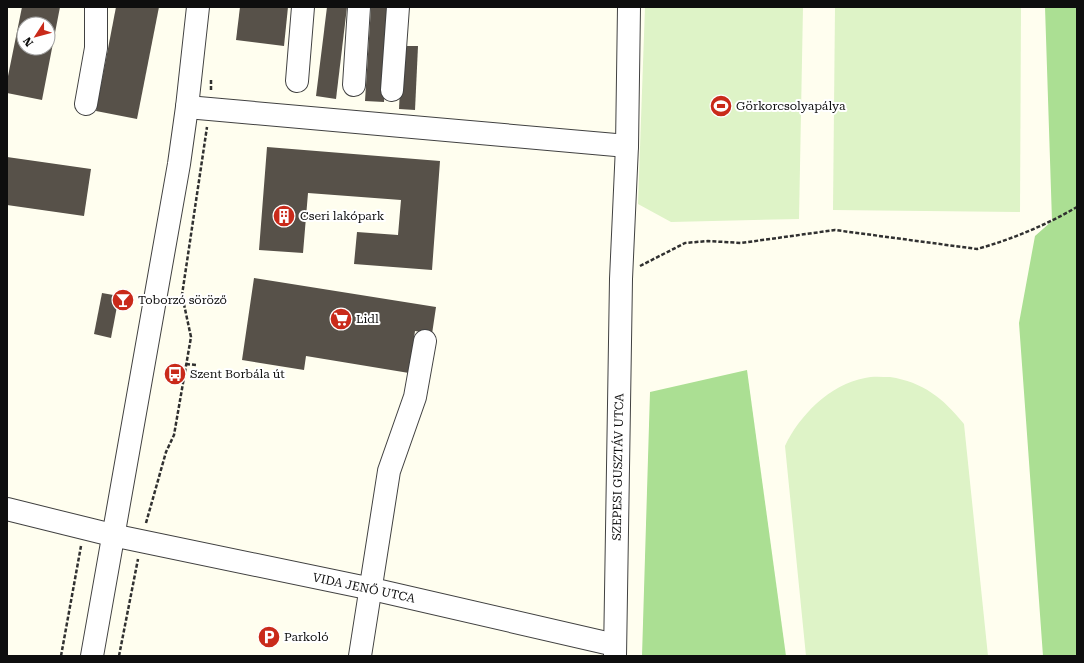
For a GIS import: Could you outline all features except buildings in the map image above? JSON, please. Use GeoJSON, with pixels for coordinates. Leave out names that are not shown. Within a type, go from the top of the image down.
{"type":"FeatureCollection","features":[{"type":"Feature","properties":{"kind":"street"},"geometry":{"type":"LineString","coordinates":[[86,104],[96,48],[96,7]]}},
{"type":"Feature","properties":{"kind":"street"},"geometry":{"type":"LineString","coordinates":[[92,656],[112,535],[179,164],[198,7]]}},
{"type":"Feature","properties":{"kind":"street"},"geometry":{"type":"LineString","coordinates":[[297,81],[303,7]]}},
{"type":"Feature","properties":{"kind":"street"},"geometry":{"type":"LineString","coordinates":[[354,86],[359,7]]}},
{"type":"Feature","properties":{"kind":"street"},"geometry":{"type":"LineString","coordinates":[[392,90],[398,7]]}},
{"type":"Feature","properties":{"kind":"street","name":"SZEPESI GUSZTÁV UTCA"},"geometry":{"type":"LineString","coordinates":[[615,650],[621,279],[627,146],[629,7]]}},
{"type":"Feature","properties":{"kind":"street"},"geometry":{"type":"LineString","coordinates":[[187,107],[627,146]]}},
{"type":"Feature","properties":{"kind":"street"},"geometry":{"type":"LineString","coordinates":[[360,656],[372,589],[389,471],[414,397],[425,341]]}},
{"type":"Feature","properties":{"kind":"street","name":"VIDA JENŐ UTCA"},"geometry":{"type":"LineString","coordinates":[[7,510],[112,535],[372,589],[615,650]]}},
{"type":"Feature","properties":{"kind":"path"},"geometry":{"type":"LineString","coordinates":[[119,656],[141,541],[166,452],[174,435],[191,337],[182,295],[209,110],[212,72]]}},
{"type":"Feature","properties":{"kind":"path"},"geometry":{"type":"LineString","coordinates":[[621,279],[685,243],[708,241],[741,242],[835,230],[977,249],[996,244],[1052,222],[1077,207]]}},
{"type":"Feature","properties":{"kind":"path"},"geometry":{"type":"LineString","coordinates":[[186,364],[196,366]]}},
{"type":"Feature","properties":{"kind":"path"},"geometry":{"type":"LineString","coordinates":[[61,656],[81,547],[86,528]]}},
{"type":"Feature","properties":{"kind":"green space","name":"Görkorcsolyapálya"},"geometry":{"type":"Polygon","coordinates":[[[645,7],[803,7],[799,219],[671,222],[638,204],[645,7]]]}},
{"type":"Feature","properties":{"kind":"green space"},"geometry":{"type":"Polygon","coordinates":[[[835,7],[1021,7],[1020,212],[833,210],[835,7]]]}},
{"type":"Feature","properties":{"kind":"green space"},"geometry":{"type":"Polygon","coordinates":[[[1045,7],[1077,7],[1077,656],[1043,656],[1019,323],[1035,236],[1052,221],[1045,7]]]}},
{"type":"Feature","properties":{"kind":"green space"},"geometry":{"type":"Polygon","coordinates":[[[747,370],[786,656],[642,656],[650,392],[747,370]]]}},
{"type":"Feature","properties":{"kind":"green space"},"geometry":{"type":"Polygon","coordinates":[[[871,377],[890,377],[913,383],[932,393],[948,406],[964,424],[988,656],[806,656],[785,446],[798,424],[807,413],[828,394],[852,381],[871,377]]]}},
{"type":"Feature","properties":{"kind":"place","name":"Görkorcsolyapálya"},"geometry":{"type":"Point","coordinates":[721,106]}},
{"type":"Feature","properties":{"kind":"place","name":"Cseri lakópark"},"geometry":{"type":"Point","coordinates":[284,216]}},
{"type":"Feature","properties":{"kind":"place","name":"Toborzó söröző"},"geometry":{"type":"Point","coordinates":[123,300]}},
{"type":"Feature","properties":{"kind":"place","name":"Lidl"},"geometry":{"type":"Point","coordinates":[341,319]}},
{"type":"Feature","properties":{"kind":"place","name":"Szent Borbála út"},"geometry":{"type":"Point","coordinates":[175,374]}},
{"type":"Feature","properties":{"kind":"place","name":"Parkoló"},"geometry":{"type":"Point","coordinates":[269,637]}}]}
